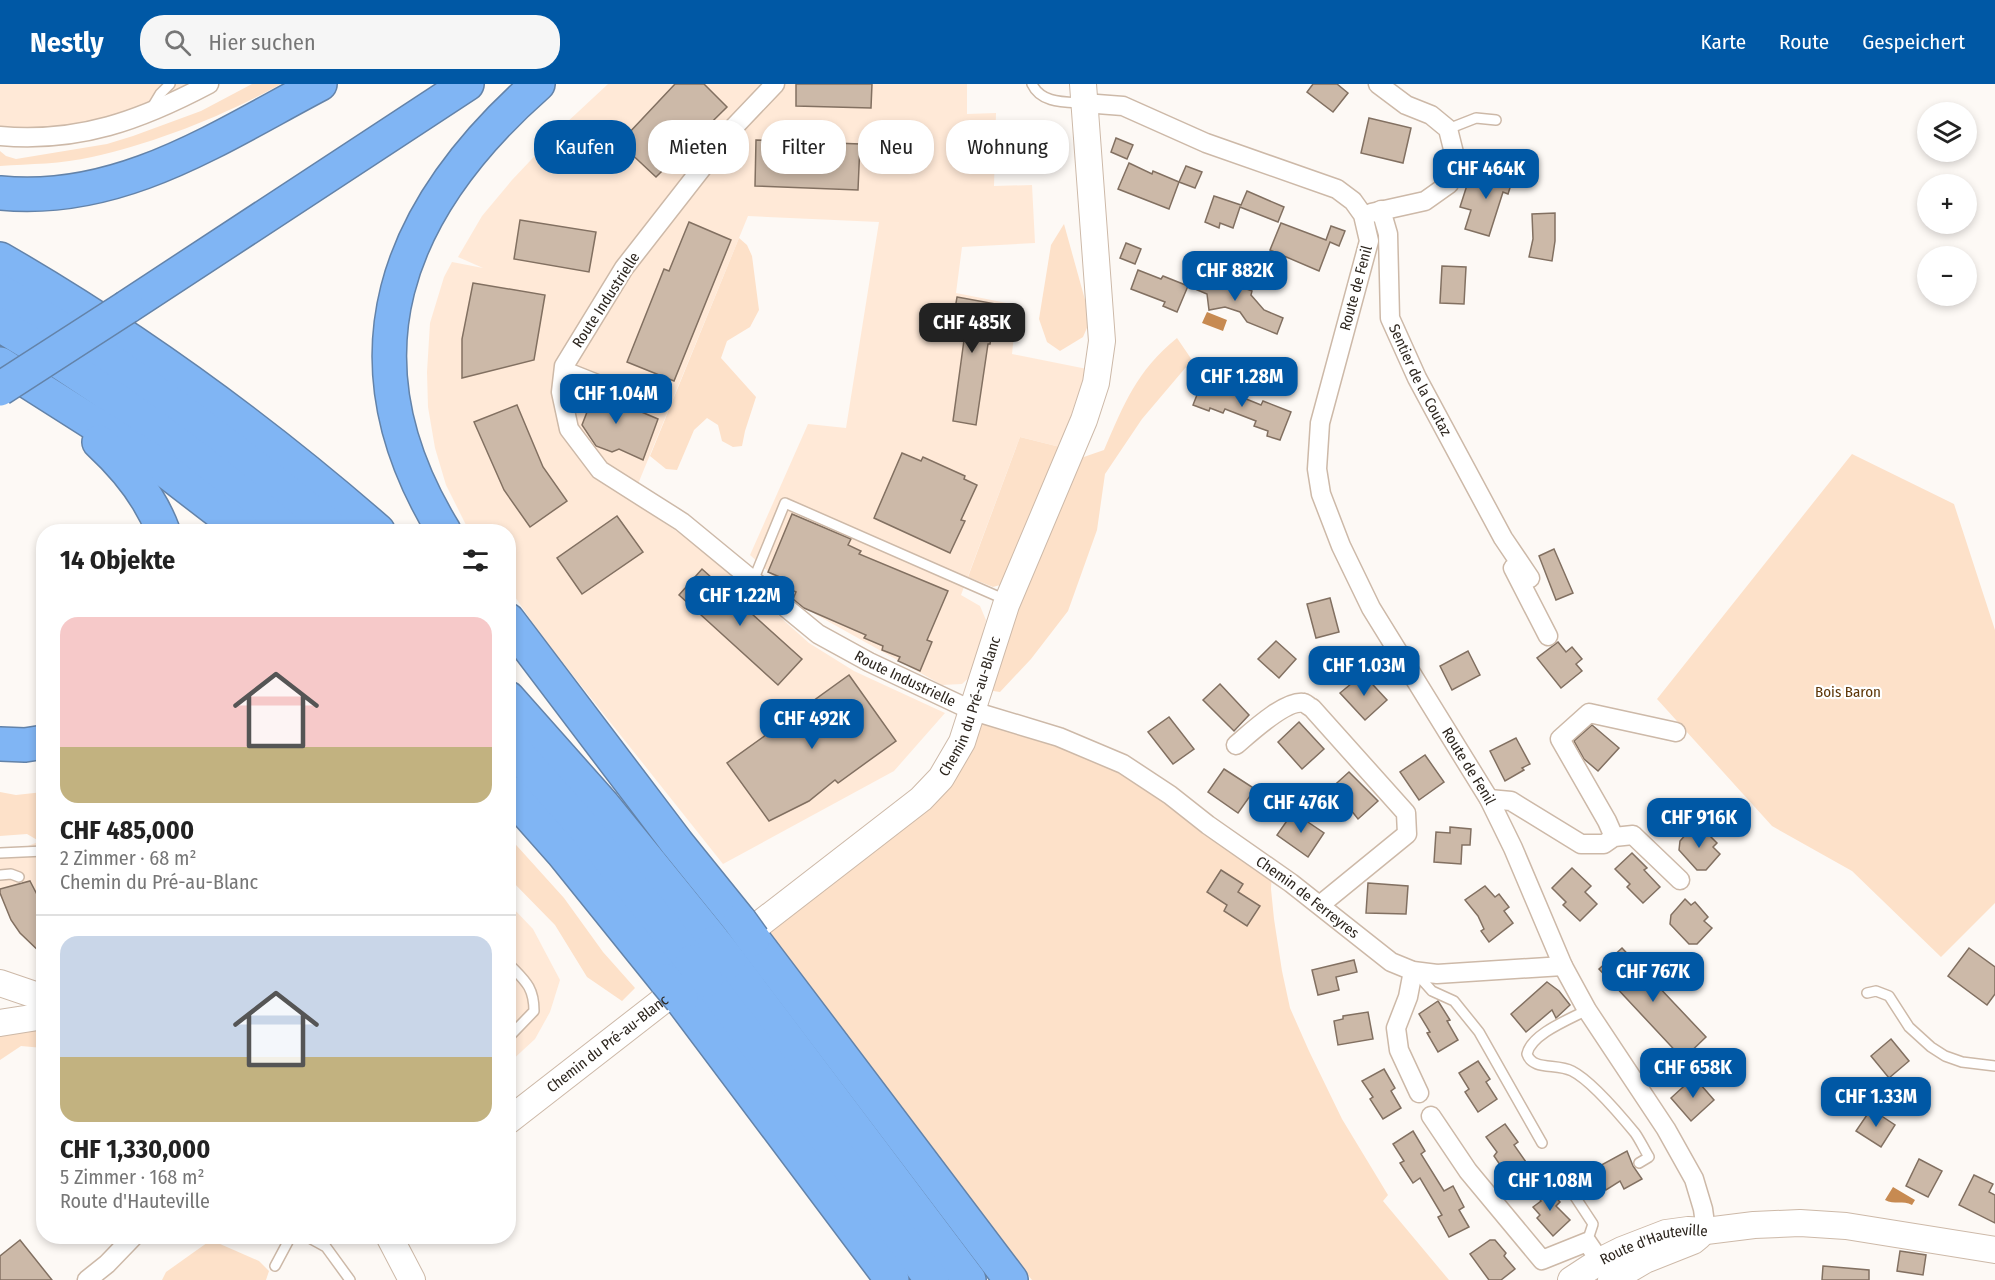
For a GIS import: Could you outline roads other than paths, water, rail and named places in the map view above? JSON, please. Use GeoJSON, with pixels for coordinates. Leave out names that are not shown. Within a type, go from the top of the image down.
{"type":"FeatureCollection","features":[{"type":"Feature","properties":{"kind":"highway"},"geometry":{"type":"LineString","coordinates":[[0,193],[37,195],[69,193],[133,177],[190,152],[320,84]]}},
{"type":"Feature","properties":{"kind":"highway"},"geometry":{"type":"LineString","coordinates":[[0,389],[117,300],[435,84]]}},
{"type":"Feature","properties":{"kind":"highway"},"geometry":{"type":"LineString","coordinates":[[235,524],[153,461],[0,364],[117,300],[467,84]]}},
{"type":"Feature","properties":{"kind":"highway"},"geometry":{"type":"LineString","coordinates":[[440,524],[416,477],[396,416],[390,371],[394,306],[413,242],[445,184],[487,133],[538,84]]}},
{"type":"Feature","properties":{"kind":"highway"},"geometry":{"type":"LineString","coordinates":[[0,258],[93,314],[167,364],[293,459],[370,524]]}},
{"type":"Feature","properties":{"kind":"highway"},"geometry":{"type":"LineString","coordinates":[[0,291],[161,395],[263,471],[327,524]]}},
{"type":"Feature","properties":{"kind":"highway"},"geometry":{"type":"LineString","coordinates":[[0,325],[56,359],[148,422],[279,524]]}},
{"type":"Feature","properties":{"kind":"highway"},"geometry":{"type":"LineString","coordinates":[[46,394],[122,464],[150,503],[160,524]]}},
{"type":"Feature","properties":{"kind":"highway"},"geometry":{"type":"LineString","coordinates":[[516,631],[1011,1280]]}},
{"type":"Feature","properties":{"kind":"highway"},"geometry":{"type":"LineString","coordinates":[[516,668],[677,843]]}},
{"type":"Feature","properties":{"kind":"highway"},"geometry":{"type":"LineString","coordinates":[[516,708],[603,805],[698,971],[892,1280]]}},
{"type":"Feature","properties":{"kind":"highway"},"geometry":{"type":"LineString","coordinates":[[0,744],[36,743]]}},
{"type":"Feature","properties":{"kind":"highway"},"geometry":{"type":"LineString","coordinates":[[516,752],[582,826],[698,971],[932,1280]]}},
{"type":"Feature","properties":{"kind":"highway"},"geometry":{"type":"LineString","coordinates":[[0,767],[36,765]]}},
{"type":"Feature","properties":{"kind":"highway"},"geometry":{"type":"LineString","coordinates":[[516,800],[575,867],[698,971],[969,1280]]}},
{"type":"Feature","properties":{"kind":"street"},"geometry":{"type":"LineString","coordinates":[[0,136],[31,137],[72,134],[120,124],[149,114],[209,84]]}},
{"type":"Feature","properties":{"kind":"street","name":"Route Industrielle"},"geometry":{"type":"LineString","coordinates":[[775,84],[734,127],[624,268],[564,366],[561,392],[569,429],[600,470],[682,522],[818,634],[869,662],[973,711]]}},
{"type":"Feature","properties":{"kind":"street"},"geometry":{"type":"LineString","coordinates":[[1084,94],[1123,106],[1206,143],[1337,189],[1372,212],[1425,201],[1449,184],[1456,161],[1448,129],[1431,116],[1406,105],[1378,84]]}},
{"type":"Feature","properties":{"kind":"street","name":"Chemin du Pré-au-Blanc"},"geometry":{"type":"LineString","coordinates":[[516,1115],[921,799],[941,777],[962,742],[1008,601],[1084,420],[1096,383],[1102,341],[1084,94]]}},
{"type":"Feature","properties":{"kind":"street","name":"Sentier de la Coutaz"},"geometry":{"type":"LineString","coordinates":[[1372,212],[1388,234],[1390,318],[1417,378],[1503,538],[1530,578]]}},
{"type":"Feature","properties":{"kind":"street","name":"Route de Fenil"},"geometry":{"type":"LineString","coordinates":[[1372,212],[1369,241],[1320,423],[1317,469],[1321,494],[1341,546],[1371,608],[1489,799],[1513,848],[1563,966],[1587,1010],[1666,1129],[1694,1179],[1703,1209],[1706,1231]]}},
{"type":"Feature","properties":{"kind":"street","name":"Sentier de la Coutaz"},"geometry":{"type":"LineString","coordinates":[[1503,538],[1502,546],[1506,555],[1548,636]]}},
{"type":"Feature","properties":{"kind":"street"},"geometry":{"type":"LineString","coordinates":[[1236,745],[1281,710],[1303,703],[1312,708],[1406,813],[1407,834],[1320,905]]}},
{"type":"Feature","properties":{"kind":"street","name":"Chemin de Ferreyres"},"geometry":{"type":"LineString","coordinates":[[973,711],[1070,741],[1123,764],[1170,795],[1320,905],[1391,962],[1413,971],[1437,974],[1563,966]]}},
{"type":"Feature","properties":{"kind":"street"},"geometry":{"type":"LineString","coordinates":[[1614,837],[1560,739],[1589,713],[1676,732]]}},
{"type":"Feature","properties":{"kind":"street"},"geometry":{"type":"LineString","coordinates":[[1489,799],[1511,801],[1581,844],[1604,844],[1614,837],[1633,835],[1680,880]]}},
{"type":"Feature","properties":{"kind":"street"},"geometry":{"type":"LineString","coordinates":[[1413,971],[1408,997],[1396,1028],[1399,1050],[1419,1093]]}},
{"type":"Feature","properties":{"kind":"street"},"geometry":{"type":"LineString","coordinates":[[0,984],[36,995]]}},
{"type":"Feature","properties":{"kind":"street"},"geometry":{"type":"LineString","coordinates":[[0,984],[5,993],[6,1002],[0,1021]]}},
{"type":"Feature","properties":{"kind":"street"},"geometry":{"type":"LineString","coordinates":[[0,1021],[36,1017]]}},
{"type":"Feature","properties":{"kind":"street"},"geometry":{"type":"LineString","coordinates":[[1431,1116],[1468,1171],[1542,1260],[1606,1268]]}},
{"type":"Feature","properties":{"kind":"street"},"geometry":{"type":"LineString","coordinates":[[1706,1231],[1754,1225],[1800,1223],[1846,1226],[1995,1251]]}},
{"type":"Feature","properties":{"kind":"street","name":"Route d'Hauteville"},"geometry":{"type":"LineString","coordinates":[[1571,1280],[1606,1268],[1645,1260],[1693,1241],[1706,1231]]}},
{"type":"Feature","properties":{"kind":"street"},"geometry":{"type":"LineString","coordinates":[[87,1280],[126,1244]]}},
{"type":"Feature","properties":{"kind":"street"},"geometry":{"type":"LineString","coordinates":[[392,1244],[411,1280]]}},
{"type":"Feature","properties":{"kind":"lane"},"geometry":{"type":"LineString","coordinates":[[149,114],[160,94],[170,84]]}},
{"type":"Feature","properties":{"kind":"lane"},"geometry":{"type":"LineString","coordinates":[[1032,84],[1036,93],[1052,101],[1084,94]]}},
{"type":"Feature","properties":{"kind":"lane"},"geometry":{"type":"LineString","coordinates":[[1448,129],[1476,118],[1496,120]]}},
{"type":"Feature","properties":{"kind":"lane"},"geometry":{"type":"LineString","coordinates":[[564,366],[662,405]]}},
{"type":"Feature","properties":{"kind":"lane"},"geometry":{"type":"LineString","coordinates":[[753,581],[785,503],[1008,601]]}},
{"type":"Feature","properties":{"kind":"lane"},"geometry":{"type":"LineString","coordinates":[[0,853],[36,851]]}},
{"type":"Feature","properties":{"kind":"lane"},"geometry":{"type":"LineString","coordinates":[[0,876],[11,874],[19,877]]}},
{"type":"Feature","properties":{"kind":"lane"},"geometry":{"type":"LineString","coordinates":[[1413,971],[1432,991],[1454,1001],[1479,1032],[1542,1143]]}},
{"type":"Feature","properties":{"kind":"lane"},"geometry":{"type":"LineString","coordinates":[[516,972],[532,991],[534,1011],[516,1030]]}},
{"type":"Feature","properties":{"kind":"lane"},"geometry":{"type":"LineString","coordinates":[[1867,993],[1882,992],[1889,996],[1909,1027],[1945,1056],[1962,1062],[1995,1066]]}},
{"type":"Feature","properties":{"kind":"lane"},"geometry":{"type":"LineString","coordinates":[[1587,1010],[1556,1026],[1532,1043],[1527,1054],[1529,1060],[1533,1064],[1561,1066],[1580,1075],[1635,1134],[1649,1157],[1639,1163]]}},
{"type":"Feature","properties":{"kind":"lane"},"geometry":{"type":"LineString","coordinates":[[1566,1183],[1593,1224],[1606,1268]]}},
{"type":"Feature","properties":{"kind":"lane"},"geometry":{"type":"LineString","coordinates":[[275,1266],[287,1244]]}},
{"type":"Feature","properties":{"kind":"lane"},"geometry":{"type":"LineString","coordinates":[[321,1244],[326,1247],[350,1280]]}},
{"type":"Feature","properties":{"kind":"park label","name":"Bois Baron"},"geometry":{"type":"Point","coordinates":[1848,692]}}]}
